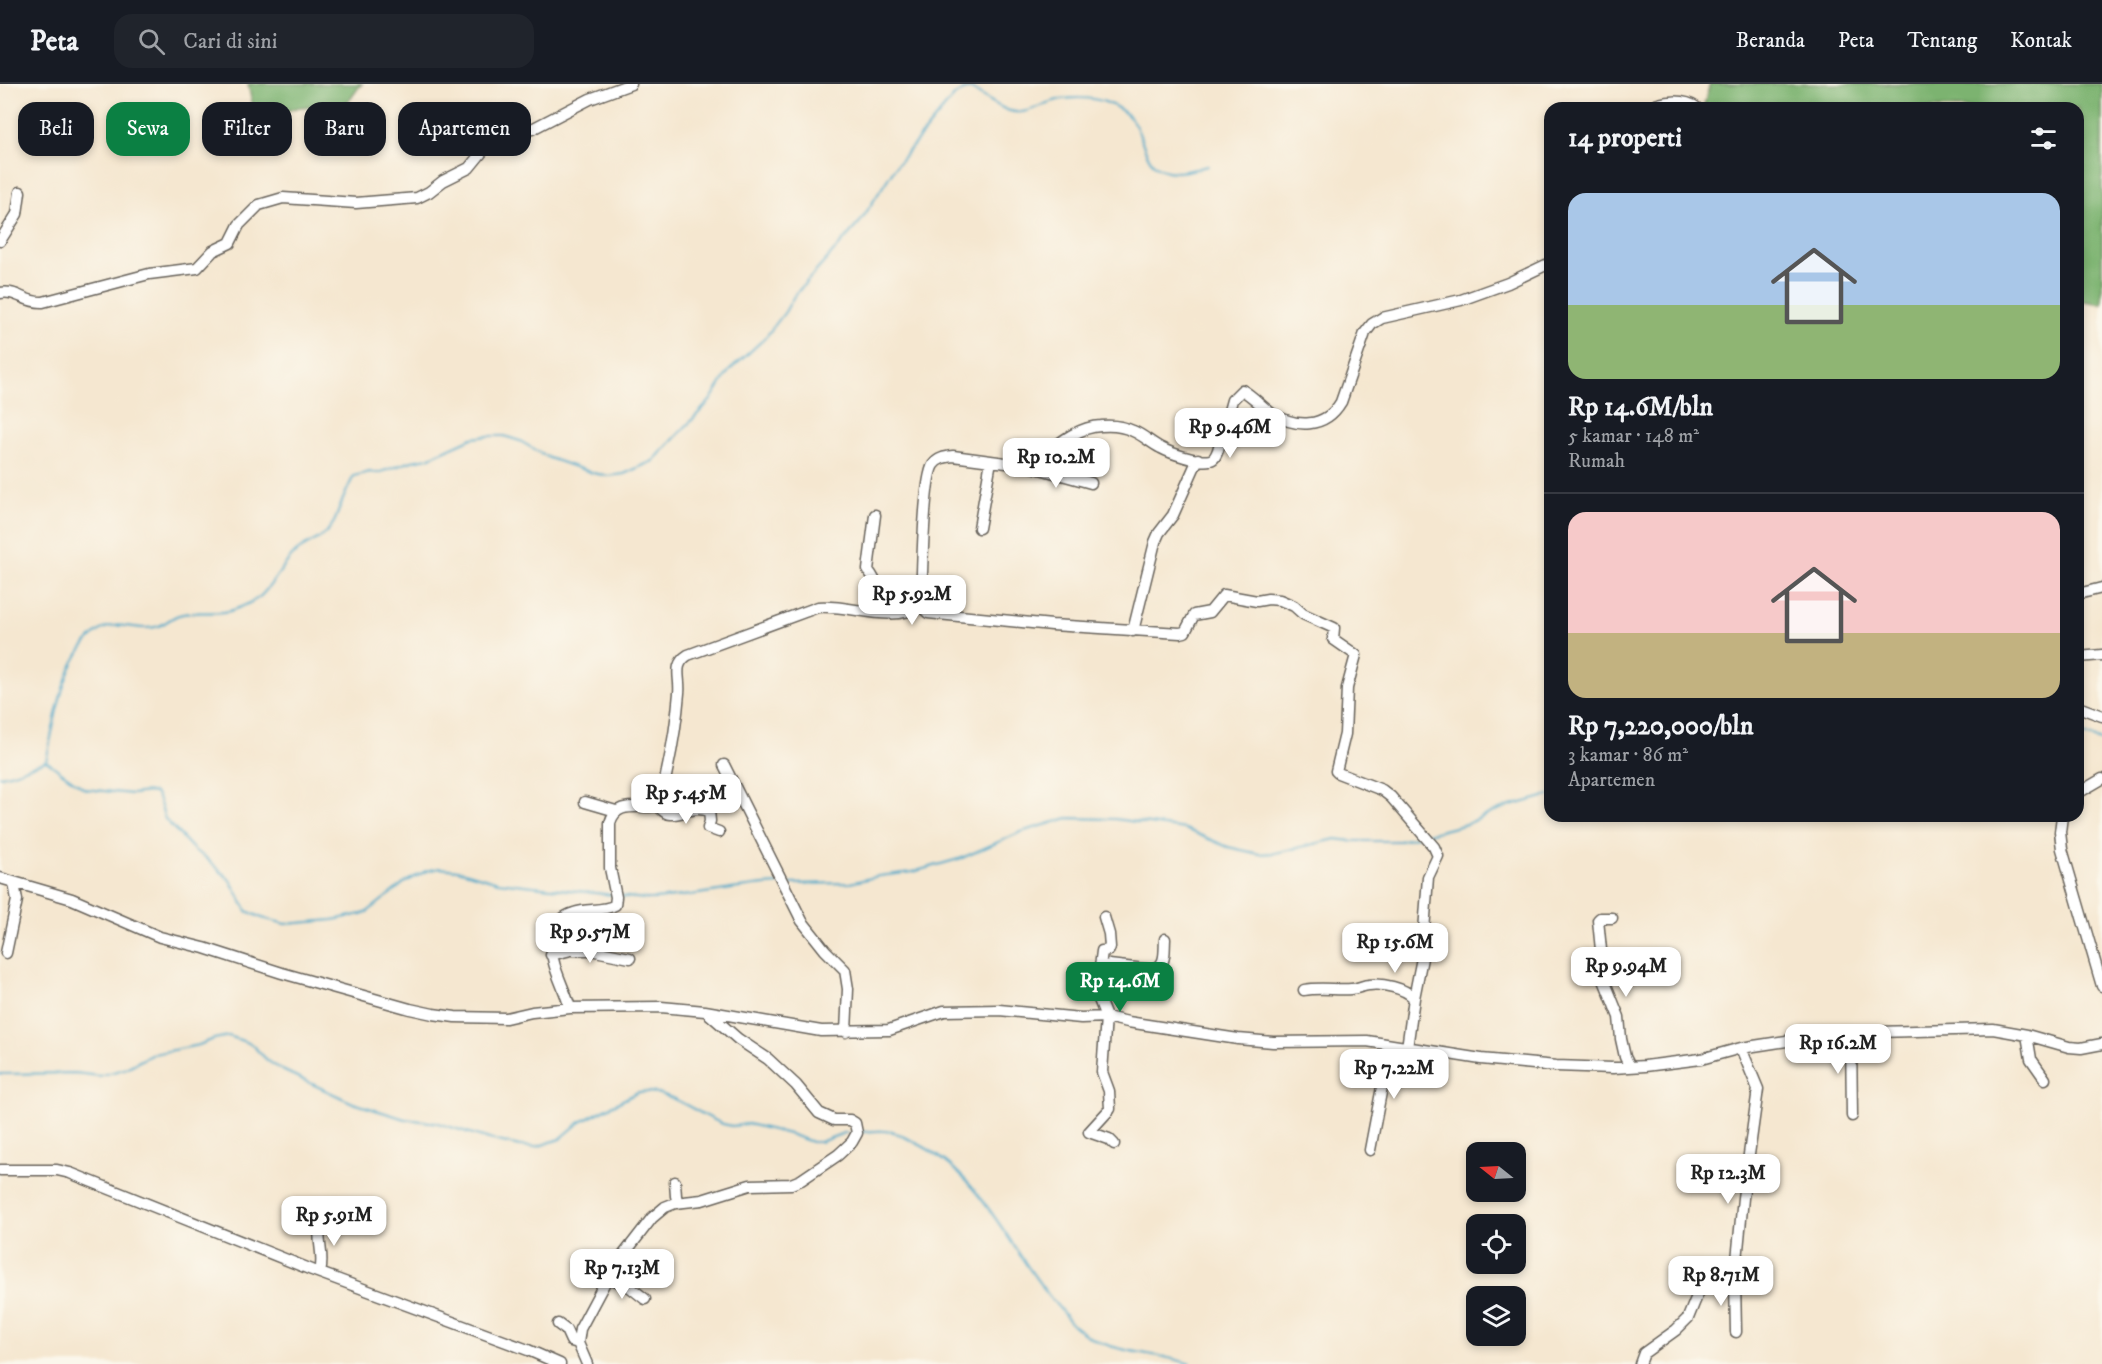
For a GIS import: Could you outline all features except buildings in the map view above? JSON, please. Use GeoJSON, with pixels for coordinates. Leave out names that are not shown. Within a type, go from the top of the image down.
{"type":"FeatureCollection","features":[{"type":"Feature","properties":{"kind":"street"},"geometry":{"type":"LineString","coordinates":[[0,293],[10,291],[25,299],[43,302],[171,269],[197,268],[213,251],[230,243],[239,225],[259,205],[272,200],[292,198],[365,203],[417,198],[469,168],[487,146],[496,139],[532,129],[590,99],[631,84]]}},
{"type":"Feature","properties":{"kind":"street"},"geometry":{"type":"LineString","coordinates":[[0,241],[17,214],[20,192]]}},
{"type":"Feature","properties":{"kind":"street"},"geometry":{"type":"LineString","coordinates":[[1029,466],[1078,432],[1101,426],[1131,430],[1161,448],[1198,459],[1210,460],[1215,457],[1232,400],[1242,390],[1263,404],[1268,411],[1286,421],[1308,423],[1327,419],[1336,411],[1341,402],[1365,333],[1372,324],[1382,318],[1461,300],[1544,268]]}},
{"type":"Feature","properties":{"kind":"street"},"geometry":{"type":"LineString","coordinates":[[1091,483],[1029,466],[953,456],[942,457],[934,464],[931,471],[927,497],[921,606],[928,613],[1133,631],[1185,632],[1194,615],[1210,612],[1224,595],[1257,601],[1280,600],[1294,606],[1303,614],[1334,628],[1333,639],[1356,655],[1347,688],[1345,734],[1336,771],[1382,790],[1391,797],[1434,847],[1438,856],[1428,877],[1422,958],[1407,1048]]}},
{"type":"Feature","properties":{"kind":"street"},"geometry":{"type":"LineString","coordinates":[[1133,631],[1155,542],[1173,515],[1198,459]]}},
{"type":"Feature","properties":{"kind":"street"},"geometry":{"type":"LineString","coordinates":[[979,528],[991,461]]}},
{"type":"Feature","properties":{"kind":"street"},"geometry":{"type":"LineString","coordinates":[[875,515],[868,570],[878,586],[876,612]]}},
{"type":"Feature","properties":{"kind":"street"},"geometry":{"type":"LineString","coordinates":[[2084,592],[2102,588]]}},
{"type":"Feature","properties":{"kind":"street"},"geometry":{"type":"LineString","coordinates":[[658,806],[673,743],[680,692],[678,670],[681,659],[818,607],[876,612],[910,612],[921,606]]}},
{"type":"Feature","properties":{"kind":"street"},"geometry":{"type":"LineString","coordinates":[[2084,656],[2102,655]]}},
{"type":"Feature","properties":{"kind":"street"},"geometry":{"type":"LineString","coordinates":[[2084,709],[2102,716]]}},
{"type":"Feature","properties":{"kind":"street"},"geometry":{"type":"LineString","coordinates":[[724,765],[802,921],[825,950],[845,970],[848,989],[846,1032]]}},
{"type":"Feature","properties":{"kind":"street"},"geometry":{"type":"LineString","coordinates":[[2084,790],[2102,779]]}},
{"type":"Feature","properties":{"kind":"street"},"geometry":{"type":"LineString","coordinates":[[585,802],[616,811]]}},
{"type":"Feature","properties":{"kind":"street"},"geometry":{"type":"LineString","coordinates":[[570,1008],[551,955],[553,938],[559,922],[564,917],[576,912],[606,909],[615,905],[616,897],[610,868],[610,823],[616,811],[621,808],[658,806],[671,815],[688,810],[709,811],[708,828],[719,832]]}},
{"type":"Feature","properties":{"kind":"street"},"geometry":{"type":"LineString","coordinates":[[2061,822],[2062,849],[2102,986]]}},
{"type":"Feature","properties":{"kind":"street"},"geometry":{"type":"LineString","coordinates":[[0,878],[72,899],[160,937],[410,1010],[455,1017],[506,1018],[570,1008],[661,1007],[705,1011],[821,1031],[846,1032],[889,1030],[944,1011],[999,1010],[1081,1018],[1106,1017],[1238,1039],[1273,1042],[1367,1041],[1481,1059],[1556,1066],[1630,1067],[1701,1059],[1742,1048],[1806,1038],[1950,1029],[1993,1029],[2081,1048],[2102,1044]]}},
{"type":"Feature","properties":{"kind":"street"},"geometry":{"type":"LineString","coordinates":[[6,953],[17,900],[14,883]]}},
{"type":"Feature","properties":{"kind":"street"},"geometry":{"type":"LineString","coordinates":[[1104,917],[1110,947],[1109,950],[1102,951],[1098,997],[1106,1017],[1102,1072],[1110,1097],[1110,1109],[1089,1132],[1109,1139],[1114,1144]]}},
{"type":"Feature","properties":{"kind":"street"},"geometry":{"type":"LineString","coordinates":[[1612,918],[1598,920],[1604,980],[1619,1017],[1621,1040],[1630,1067]]}},
{"type":"Feature","properties":{"kind":"street"},"geometry":{"type":"LineString","coordinates":[[1098,987],[1104,969],[1108,965],[1153,970],[1158,968],[1164,959],[1165,939]]}},
{"type":"Feature","properties":{"kind":"street"},"geometry":{"type":"LineString","coordinates":[[551,955],[571,950],[590,950],[630,958]]}},
{"type":"Feature","properties":{"kind":"street"},"geometry":{"type":"LineString","coordinates":[[1304,990],[1314,988],[1356,989],[1368,985],[1380,985],[1408,993],[1414,998]]}},
{"type":"Feature","properties":{"kind":"street"},"geometry":{"type":"LineString","coordinates":[[587,1364],[578,1343],[580,1329],[607,1278],[652,1218],[665,1207],[678,1203],[702,1200],[750,1185],[791,1184],[801,1180],[838,1155],[852,1142],[857,1133],[855,1123],[850,1120],[834,1120],[819,1113],[796,1085],[768,1059],[738,1039],[705,1011]]}},
{"type":"Feature","properties":{"kind":"street"},"geometry":{"type":"LineString","coordinates":[[1851,1034],[1852,1116]]}},
{"type":"Feature","properties":{"kind":"street"},"geometry":{"type":"LineString","coordinates":[[2027,1035],[2031,1059],[2045,1079]]}},
{"type":"Feature","properties":{"kind":"street"},"geometry":{"type":"LineString","coordinates":[[1371,1150],[1390,1045]]}},
{"type":"Feature","properties":{"kind":"street"},"geometry":{"type":"LineString","coordinates":[[1736,1332],[1735,1281],[1743,1198],[1758,1089],[1742,1048]]}},
{"type":"Feature","properties":{"kind":"street"},"geometry":{"type":"LineString","coordinates":[[0,1170],[57,1170],[70,1173],[320,1273],[560,1364]]}},
{"type":"Feature","properties":{"kind":"street"},"geometry":{"type":"LineString","coordinates":[[675,1182],[678,1203]]}},
{"type":"Feature","properties":{"kind":"street"},"geometry":{"type":"LineString","coordinates":[[320,1273],[322,1264],[318,1229],[325,1211]]}},
{"type":"Feature","properties":{"kind":"street"},"geometry":{"type":"LineString","coordinates":[[607,1278],[626,1284],[645,1299]]}},
{"type":"Feature","properties":{"kind":"street"},"geometry":{"type":"LineString","coordinates":[[1640,1364],[1644,1353],[1676,1330],[1688,1318],[1699,1291],[1715,1283],[1735,1281]]}},
{"type":"Feature","properties":{"kind":"street"},"geometry":{"type":"LineString","coordinates":[[558,1323],[566,1330],[571,1341],[578,1343]]}},
{"type":"Feature","properties":{"kind":"green space"},"geometry":{"type":"Polygon","coordinates":[[[248,84],[362,84],[346,102],[304,102],[304,107],[292,110],[292,102],[252,102],[248,84]]]}},
{"type":"Feature","properties":{"kind":"green space"},"geometry":{"type":"Polygon","coordinates":[[[1710,84],[2102,84],[2102,304],[2084,301],[2084,102],[1705,102],[1710,84]]]}},
{"type":"Feature","properties":{"kind":"waterway"},"geometry":{"type":"LineString","coordinates":[[46,761],[63,689],[77,655],[88,641],[108,627],[152,628],[185,613],[226,612],[255,600],[267,590],[295,553],[320,538],[329,529],[354,476],[370,472],[378,473],[428,458],[472,438],[488,436],[504,436],[520,441],[549,458],[608,476],[624,474],[653,461],[710,401],[729,371],[765,338],[794,296],[860,222],[896,166],[955,95],[970,88],[1001,107],[1016,112],[1027,111],[1048,102],[1066,99],[1099,100],[1116,107],[1132,120],[1146,153],[1156,166],[1176,172],[1208,166]]}},
{"type":"Feature","properties":{"kind":"waterway"},"geometry":{"type":"LineString","coordinates":[[2084,736],[2102,741]]}},
{"type":"Feature","properties":{"kind":"waterway"},"geometry":{"type":"LineString","coordinates":[[0,776],[46,761],[85,789],[132,794],[155,793],[165,819],[195,851],[230,880],[247,911],[262,918],[286,924],[333,920],[366,913],[404,883],[426,871],[440,868],[458,870],[498,882],[613,895]]}},
{"type":"Feature","properties":{"kind":"waterway"},"geometry":{"type":"LineString","coordinates":[[1427,834],[1467,824],[1500,809],[1544,797]]}},
{"type":"Feature","properties":{"kind":"waterway"},"geometry":{"type":"LineString","coordinates":[[788,884],[850,883],[879,876],[913,872],[962,858],[1021,832],[1068,818],[1115,819],[1185,829],[1228,847],[1259,854],[1275,853],[1336,839],[1400,841],[1418,836]]}},
{"type":"Feature","properties":{"kind":"waterway"},"geometry":{"type":"LineString","coordinates":[[618,896],[647,899],[667,898],[779,884]]}},
{"type":"Feature","properties":{"kind":"waterway"},"geometry":{"type":"LineString","coordinates":[[0,1074],[75,1073],[99,1076],[124,1069],[153,1054],[199,1045],[229,1036],[251,1044],[268,1061],[282,1070],[353,1103],[405,1119],[438,1123],[520,1146],[536,1147],[560,1139],[579,1123],[638,1092],[650,1092],[672,1098],[723,1124],[732,1126],[748,1124],[812,1142],[820,1142],[844,1133],[853,1133]]}},
{"type":"Feature","properties":{"kind":"waterway"},"geometry":{"type":"LineString","coordinates":[[861,1132],[881,1131],[900,1135],[938,1156],[959,1174],[995,1217],[1043,1288],[1078,1329],[1104,1344],[1190,1364]]}}]}
